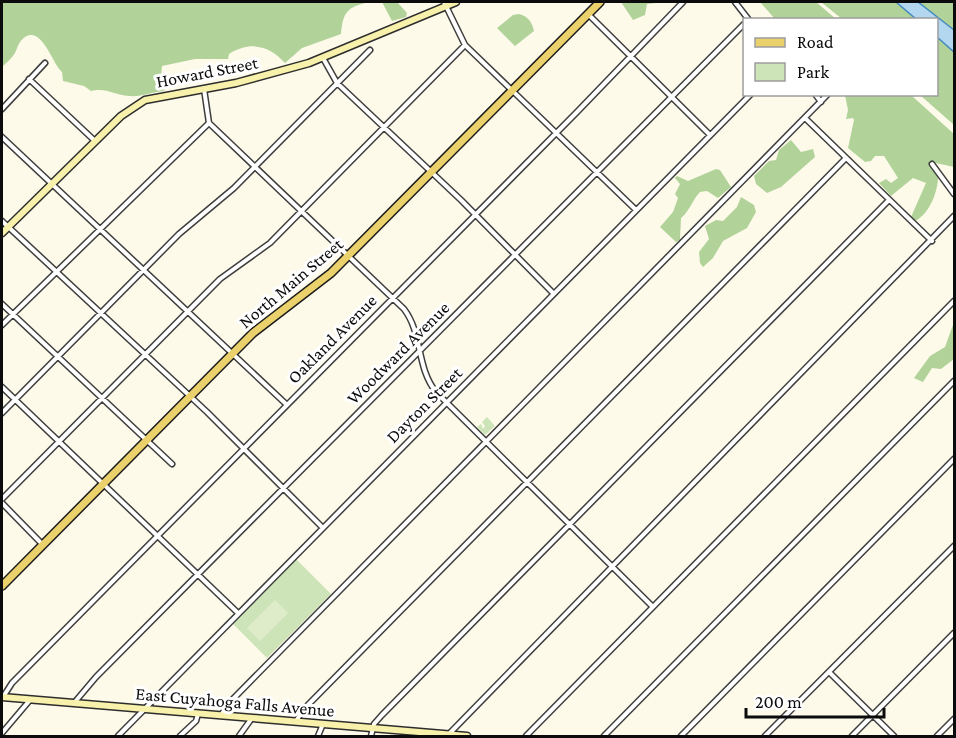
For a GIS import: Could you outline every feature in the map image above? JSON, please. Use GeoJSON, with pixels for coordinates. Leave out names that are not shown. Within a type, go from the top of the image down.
{"type":"FeatureCollection","features":[{"type":"Feature","properties":{"kind":"main road","name":"Howard Street"},"geometry":{"type":"LineString","coordinates":[[2,233],[132,107],[142,101],[261,78],[323,58],[446,4],[456,2]]}},
{"type":"Feature","properties":{"kind":"main road","name":"North Main Street"},"geometry":{"type":"LineString","coordinates":[[2,586],[232,353],[261,326],[323,280],[600,2]]}},
{"type":"Feature","properties":{"kind":"main road","name":"East Cuyahoga Falls Avenue"},"geometry":{"type":"LineString","coordinates":[[2,697],[467,736]]}},
{"type":"Feature","properties":{"kind":"street","name":"Oakland Avenue"},"geometry":{"type":"LineString","coordinates":[[2,697],[12,683],[683,2]]}},
{"type":"Feature","properties":{"kind":"street"},"geometry":{"type":"LineString","coordinates":[[735,2],[747,18]]}},
{"type":"Feature","properties":{"kind":"street"},"geometry":{"type":"LineString","coordinates":[[446,4],[465,45],[636,210]]}},
{"type":"Feature","properties":{"kind":"street"},"geometry":{"type":"LineString","coordinates":[[587,14],[710,135]]}},
{"type":"Feature","properties":{"kind":"street","name":"Woodward Avenue"},"geometry":{"type":"LineString","coordinates":[[74,704],[84,689],[743,25]]}},
{"type":"Feature","properties":{"kind":"street"},"geometry":{"type":"LineString","coordinates":[[43,545],[2,501],[188,311],[225,275],[265,248],[465,45]]}},
{"type":"Feature","properties":{"kind":"street"},"geometry":{"type":"LineString","coordinates":[[2,413],[143,269],[179,234],[216,205],[370,50]]}},
{"type":"Feature","properties":{"kind":"street"},"geometry":{"type":"LineString","coordinates":[[323,58],[337,83],[476,214],[554,293]]}},
{"type":"Feature","properties":{"kind":"street"},"geometry":{"type":"LineString","coordinates":[[2,109],[45,63]]}},
{"type":"Feature","properties":{"kind":"street"},"geometry":{"type":"LineString","coordinates":[[29,79],[95,142]]}},
{"type":"Feature","properties":{"kind":"street"},"geometry":{"type":"LineString","coordinates":[[204,88],[209,123],[393,297],[412,321],[427,378],[445,403],[653,607]]}},
{"type":"Feature","properties":{"kind":"street","name":"Dayton Street"},"geometry":{"type":"LineString","coordinates":[[118,736],[749,96]]}},
{"type":"Feature","properties":{"kind":"street"},"geometry":{"type":"LineString","coordinates":[[816,96],[821,102]]}},
{"type":"Feature","properties":{"kind":"street"},"geometry":{"type":"LineString","coordinates":[[221,716],[230,702],[826,96]]}},
{"type":"Feature","properties":{"kind":"street"},"geometry":{"type":"LineString","coordinates":[[805,118],[932,241]]}},
{"type":"Feature","properties":{"kind":"street"},"geometry":{"type":"LineString","coordinates":[[2,325],[209,123]]}},
{"type":"Feature","properties":{"kind":"street"},"geometry":{"type":"LineString","coordinates":[[2,137],[286,404]]}},
{"type":"Feature","properties":{"kind":"street"},"geometry":{"type":"LineString","coordinates":[[296,722],[304,709],[846,158]]}},
{"type":"Feature","properties":{"kind":"street"},"geometry":{"type":"LineString","coordinates":[[932,164],[954,194]]}},
{"type":"Feature","properties":{"kind":"street"},"geometry":{"type":"LineString","coordinates":[[371,736],[382,715],[889,200]]}},
{"type":"Feature","properties":{"kind":"street"},"geometry":{"type":"LineString","coordinates":[[448,735],[954,216]]}},
{"type":"Feature","properties":{"kind":"street"},"geometry":{"type":"LineString","coordinates":[[2,221],[243,448],[322,527]]}},
{"type":"Feature","properties":{"kind":"street"},"geometry":{"type":"LineString","coordinates":[[526,736],[954,301]]}},
{"type":"Feature","properties":{"kind":"street"},"geometry":{"type":"LineString","coordinates":[[2,304],[172,464]]}},
{"type":"Feature","properties":{"kind":"street"},"geometry":{"type":"LineString","coordinates":[[604,736],[954,381]]}},
{"type":"Feature","properties":{"kind":"street"},"geometry":{"type":"LineString","coordinates":[[2,387],[159,534],[238,613]]}},
{"type":"Feature","properties":{"kind":"street"},"geometry":{"type":"LineString","coordinates":[[681,736],[954,459]]}},
{"type":"Feature","properties":{"kind":"street"},"geometry":{"type":"LineString","coordinates":[[765,736],[954,546]]}},
{"type":"Feature","properties":{"kind":"street"},"geometry":{"type":"LineString","coordinates":[[852,736],[954,633]]}},
{"type":"Feature","properties":{"kind":"street"},"geometry":{"type":"LineString","coordinates":[[830,673],[894,736]]}},
{"type":"Feature","properties":{"kind":"street"},"geometry":{"type":"LineString","coordinates":[[2,733],[30,700]]}},
{"type":"Feature","properties":{"kind":"street"},"geometry":{"type":"LineString","coordinates":[[180,736],[198,718],[198,714]]}},
{"type":"Feature","properties":{"kind":"street"},"geometry":{"type":"LineString","coordinates":[[239,736],[252,718]]}},
{"type":"Feature","properties":{"kind":"street"},"geometry":{"type":"LineString","coordinates":[[937,736],[954,719]]}},
{"type":"Feature","properties":{"kind":"street"},"geometry":{"type":"LineString","coordinates":[[318,736],[322,724]]}},
{"type":"Feature","properties":{"kind":"green space"},"geometry":{"type":"Polygon","coordinates":[[[2,2],[369,2],[356,6],[348,12],[343,20],[341,34],[302,48],[285,63],[266,49],[244,47],[229,54],[228,59],[195,59],[162,66],[161,77],[166,85],[164,91],[134,96],[101,90],[91,91],[84,86],[63,81],[62,72],[42,41],[31,35],[21,41],[14,55],[2,67],[2,2]]]}},
{"type":"Feature","properties":{"kind":"green space"},"geometry":{"type":"Polygon","coordinates":[[[382,2],[397,2],[407,13],[406,17],[392,21],[382,2]]]}},
{"type":"Feature","properties":{"kind":"green space"},"geometry":{"type":"Polygon","coordinates":[[[621,2],[665,2],[647,4],[645,15],[633,20],[621,2]]]}},
{"type":"Feature","properties":{"kind":"green space"},"geometry":{"type":"Polygon","coordinates":[[[760,2],[816,2],[835,18],[774,18],[760,2]]]}},
{"type":"Feature","properties":{"kind":"green space"},"geometry":{"type":"Polygon","coordinates":[[[821,2],[896,2],[915,18],[841,18],[821,2]]]}},
{"type":"Feature","properties":{"kind":"green space"},"geometry":{"type":"Polygon","coordinates":[[[918,2],[954,2],[954,31],[918,2]]]}},
{"type":"Feature","properties":{"kind":"green space"},"geometry":{"type":"Polygon","coordinates":[[[519,14],[529,20],[534,31],[515,46],[497,28],[513,15],[519,14]]]}},
{"type":"Feature","properties":{"kind":"green space"},"geometry":{"type":"Polygon","coordinates":[[[938,38],[954,52],[954,125],[921,96],[938,96],[938,38]]]}},
{"type":"Feature","properties":{"kind":"green space"},"geometry":{"type":"Polygon","coordinates":[[[845,96],[912,96],[954,134],[954,167],[936,163],[937,187],[931,204],[915,221],[911,217],[926,183],[913,178],[891,196],[879,183],[886,179],[891,183],[898,178],[884,156],[875,156],[871,161],[865,162],[848,148],[854,120],[853,118],[846,119],[848,110],[845,96]]]}},
{"type":"Feature","properties":{"kind":"green space"},"geometry":{"type":"Polygon","coordinates":[[[791,140],[801,152],[813,149],[815,157],[781,187],[767,193],[756,184],[754,176],[769,161],[776,160],[779,150],[791,140]]]}},
{"type":"Feature","properties":{"kind":"green space"},"geometry":{"type":"Polygon","coordinates":[[[716,169],[720,170],[731,187],[718,198],[707,191],[700,192],[681,218],[680,240],[676,242],[660,227],[673,212],[678,198],[675,194],[680,184],[675,178],[677,176],[688,181],[716,169]]]}},
{"type":"Feature","properties":{"kind":"green space"},"geometry":{"type":"Polygon","coordinates":[[[741,197],[754,205],[756,212],[747,228],[723,241],[713,258],[703,267],[700,263],[699,252],[709,239],[705,226],[716,220],[723,221],[737,207],[741,197]]]}},
{"type":"Feature","properties":{"kind":"green space"},"geometry":{"type":"Polygon","coordinates":[[[954,322],[954,359],[941,369],[932,368],[923,382],[914,378],[930,356],[945,347],[954,322]]]}},
{"type":"Feature","properties":{"kind":"green space"},"geometry":{"type":"Polygon","coordinates":[[[487,417],[495,426],[485,435],[477,427],[481,424],[483,429],[485,426],[482,422],[487,417]]]}},
{"type":"Feature","properties":{"kind":"green space"},"geometry":{"type":"Polygon","coordinates":[[[296,559],[331,594],[267,658],[232,623],[296,559]]]}},
{"type":"Feature","properties":{"kind":"green space"},"geometry":{"type":"Polygon","coordinates":[[[275,600],[288,613],[260,641],[247,628],[275,600]]]}},
{"type":"Feature","properties":{"kind":"water"},"geometry":{"type":"Polygon","coordinates":[[[896,2],[918,2],[954,30],[954,52],[938,38],[938,18],[915,18],[896,2]]]}}]}
